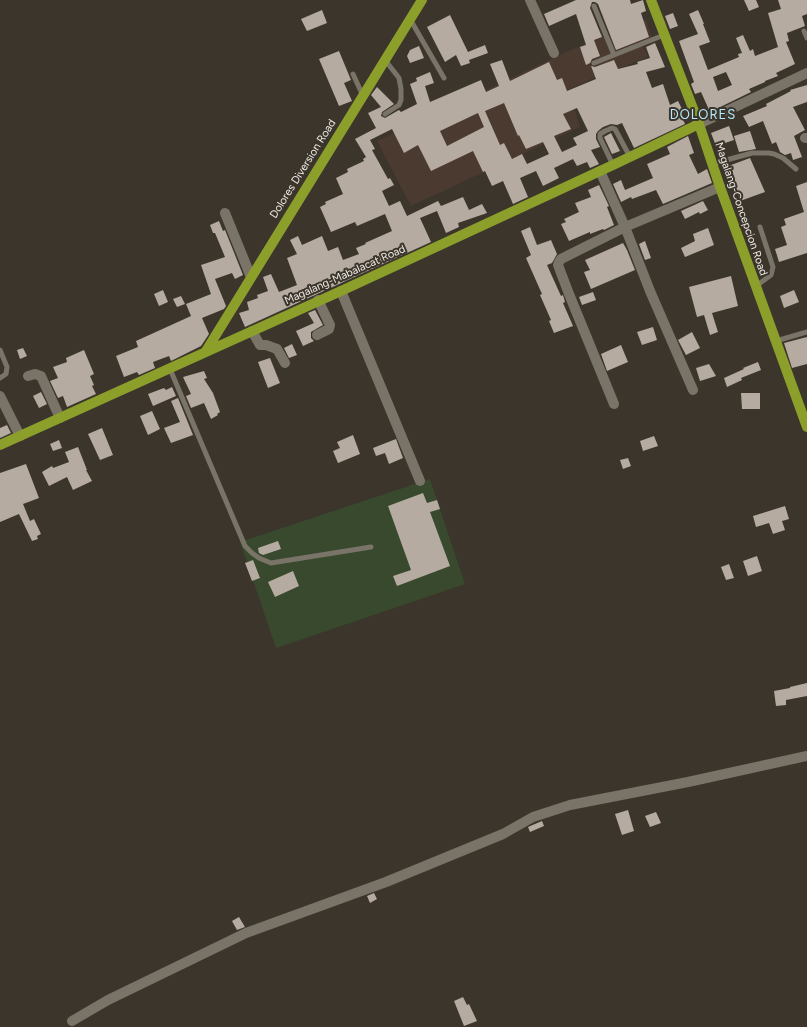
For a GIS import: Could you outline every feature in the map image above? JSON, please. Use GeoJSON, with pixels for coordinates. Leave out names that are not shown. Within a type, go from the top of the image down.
{"type":"FeatureCollection","features":[{"type":"Feature","properties":{"kind":"main road","name":"Dolores Diversion Road"},"geometry":{"type":"LineString","coordinates":[[206,351],[422,0]]}},
{"type":"Feature","properties":{"kind":"main road","name":"Magalang-Concepcion Road"},"geometry":{"type":"LineString","coordinates":[[651,0],[699,124],[720,187],[807,427]]}},
{"type":"Feature","properties":{"kind":"main road","name":"Magalang-Mabalacat Road"},"geometry":{"type":"LineString","coordinates":[[0,445],[170,369],[318,300],[341,291],[699,124]]}},
{"type":"Feature","properties":{"kind":"street"},"geometry":{"type":"LineString","coordinates":[[530,0],[554,53]]}},
{"type":"Feature","properties":{"kind":"street"},"geometry":{"type":"LineString","coordinates":[[699,124],[807,74]]}},
{"type":"Feature","properties":{"kind":"street"},"geometry":{"type":"LineString","coordinates":[[600,171],[693,390]]}},
{"type":"Feature","properties":{"kind":"street"},"geometry":{"type":"LineString","coordinates":[[614,404],[558,265],[561,259],[625,228],[720,187]]}},
{"type":"Feature","properties":{"kind":"street"},"geometry":{"type":"LineString","coordinates":[[225,213],[251,277]]}},
{"type":"Feature","properties":{"kind":"street"},"geometry":{"type":"LineString","coordinates":[[341,291],[420,481]]}},
{"type":"Feature","properties":{"kind":"street"},"geometry":{"type":"LineString","coordinates":[[317,335],[329,329],[330,326],[318,300]]}},
{"type":"Feature","properties":{"kind":"street"},"geometry":{"type":"LineString","coordinates":[[252,331],[260,345],[277,348],[285,363]]}},
{"type":"Feature","properties":{"kind":"street"},"geometry":{"type":"LineString","coordinates":[[28,376],[35,374],[41,376],[60,418]]}},
{"type":"Feature","properties":{"kind":"street"},"geometry":{"type":"LineString","coordinates":[[0,396],[20,436]]}},
{"type":"Feature","properties":{"kind":"street"},"geometry":{"type":"LineString","coordinates":[[72,1021],[108,1000],[246,933],[393,879],[503,834],[533,816],[570,804],[688,782],[807,756]]}},
{"type":"Feature","properties":{"kind":"lane"},"geometry":{"type":"LineString","coordinates":[[594,6],[614,55]]}},
{"type":"Feature","properties":{"kind":"lane"},"geometry":{"type":"LineString","coordinates":[[410,19],[444,78]]}},
{"type":"Feature","properties":{"kind":"lane"},"geometry":{"type":"LineString","coordinates":[[804,31],[807,38]]}},
{"type":"Feature","properties":{"kind":"lane"},"geometry":{"type":"LineString","coordinates":[[594,63],[664,36]]}},
{"type":"Feature","properties":{"kind":"lane"},"geometry":{"type":"LineString","coordinates":[[385,60],[399,78],[402,89],[399,105],[385,114]]}},
{"type":"Feature","properties":{"kind":"lane"},"geometry":{"type":"LineString","coordinates":[[354,74],[363,96]]}},
{"type":"Feature","properties":{"kind":"lane"},"geometry":{"type":"LineString","coordinates":[[613,165],[600,138],[600,134],[605,131],[613,128],[615,129],[630,157]]}},
{"type":"Feature","properties":{"kind":"lane"},"geometry":{"type":"LineString","coordinates":[[712,164],[752,153],[769,153],[783,158],[796,169]]}},
{"type":"Feature","properties":{"kind":"lane"},"geometry":{"type":"LineString","coordinates":[[756,286],[771,275],[773,267],[760,227]]}},
{"type":"Feature","properties":{"kind":"lane"},"geometry":{"type":"LineString","coordinates":[[776,341],[807,332]]}},
{"type":"Feature","properties":{"kind":"lane"},"geometry":{"type":"LineString","coordinates":[[0,350],[7,367],[6,374],[0,378]]}},
{"type":"Feature","properties":{"kind":"lane"},"geometry":{"type":"LineString","coordinates":[[170,369],[245,546],[252,553],[271,563],[371,547]]}},
{"type":"Feature","properties":{"kind":"shaded area"},"geometry":{"type":"Polygon","coordinates":[[[646,20],[653,41],[643,46],[648,57],[589,80],[568,90],[580,127],[411,206],[377,141],[573,49],[646,20]]]}},
{"type":"Feature","properties":{"kind":"green space"},"geometry":{"type":"Polygon","coordinates":[[[430,479],[465,584],[276,648],[240,542],[430,479]]]}},
{"type":"Feature","properties":{"kind":"building"},"geometry":{"type":"Polygon","coordinates":[[[576,0],[630,0],[631,4],[643,0],[646,11],[641,13],[649,37],[616,50],[598,4],[592,2],[590,8],[602,37],[594,40],[600,56],[592,59],[590,63],[586,65],[580,47],[586,45],[576,14],[549,26],[544,14],[576,0]]]}},
{"type":"Feature","properties":{"kind":"building"},"geometry":{"type":"Polygon","coordinates":[[[744,0],[756,0],[759,7],[749,11],[744,0]]]}},
{"type":"Feature","properties":{"kind":"building"},"geometry":{"type":"Polygon","coordinates":[[[778,0],[807,0],[807,14],[802,16],[805,26],[787,33],[789,41],[786,42],[795,64],[776,73],[778,76],[749,89],[751,92],[710,112],[701,92],[695,94],[691,84],[694,82],[679,41],[698,34],[689,14],[698,10],[704,24],[710,42],[699,46],[708,70],[739,57],[738,54],[742,53],[736,38],[743,35],[750,51],[753,49],[755,56],[778,47],[768,13],[781,9],[778,0]],[[726,72],[713,77],[718,91],[732,85],[726,72]]]}},
{"type":"Feature","properties":{"kind":"building"},"geometry":{"type":"Polygon","coordinates":[[[322,10],[327,23],[307,31],[301,19],[322,10]]]}},
{"type":"Feature","properties":{"kind":"building"},"geometry":{"type":"Polygon","coordinates":[[[673,13],[678,26],[670,29],[665,16],[673,13]]]}},
{"type":"Feature","properties":{"kind":"building"},"geometry":{"type":"Polygon","coordinates":[[[450,15],[468,52],[485,45],[488,53],[469,60],[470,63],[461,66],[456,55],[445,62],[427,27],[450,15]]]}},
{"type":"Feature","properties":{"kind":"building"},"geometry":{"type":"Polygon","coordinates":[[[655,43],[665,67],[646,72],[652,88],[663,84],[670,105],[678,101],[683,111],[680,113],[685,124],[634,148],[622,123],[617,125],[611,124],[603,127],[596,134],[596,139],[600,147],[591,150],[599,164],[590,168],[587,162],[577,166],[573,159],[554,168],[559,178],[543,186],[536,171],[520,178],[528,197],[513,204],[503,181],[492,186],[485,171],[483,172],[473,151],[431,171],[418,145],[404,153],[392,129],[370,140],[375,149],[372,150],[388,179],[390,178],[394,185],[382,191],[389,206],[400,201],[407,216],[438,201],[441,206],[463,197],[469,210],[482,204],[487,213],[458,223],[459,227],[446,233],[437,211],[420,218],[431,242],[245,327],[239,313],[249,310],[247,302],[258,298],[257,295],[268,291],[263,277],[271,274],[279,292],[297,285],[287,258],[297,254],[290,240],[298,236],[302,245],[322,236],[328,251],[338,247],[343,260],[359,254],[356,248],[392,231],[385,214],[357,226],[355,222],[331,232],[320,207],[326,204],[325,202],[343,194],[336,178],[348,172],[347,169],[364,161],[363,159],[366,157],[355,139],[376,128],[368,113],[381,107],[371,95],[377,87],[394,104],[382,112],[381,116],[385,118],[399,110],[401,112],[417,104],[410,84],[417,81],[416,78],[430,72],[434,83],[425,86],[430,102],[481,80],[486,92],[499,86],[490,64],[502,60],[510,81],[549,62],[557,80],[562,78],[567,91],[596,79],[591,66],[595,67],[614,60],[618,69],[638,64],[637,62],[650,58],[646,47],[655,43]],[[504,103],[485,111],[500,145],[504,143],[512,159],[522,154],[527,164],[549,154],[543,142],[526,149],[519,135],[518,136],[504,103]],[[577,108],[563,114],[571,129],[554,136],[562,152],[577,145],[573,138],[588,131],[577,108]],[[478,113],[440,131],[447,146],[484,127],[478,113]]]}},
{"type":"Feature","properties":{"kind":"building"},"geometry":{"type":"Polygon","coordinates":[[[419,46],[424,58],[410,63],[407,56],[410,50],[419,46]]]}},
{"type":"Feature","properties":{"kind":"building"},"geometry":{"type":"Polygon","coordinates":[[[339,51],[351,80],[344,83],[352,101],[339,106],[319,59],[339,51]]]}},
{"type":"Feature","properties":{"kind":"building"},"geometry":{"type":"Polygon","coordinates":[[[807,85],[807,102],[793,107],[805,130],[794,136],[802,157],[793,160],[791,153],[785,155],[780,152],[776,142],[772,144],[763,121],[749,127],[743,116],[767,106],[766,104],[791,91],[790,90],[807,85]]]}},
{"type":"Feature","properties":{"kind":"building"},"geometry":{"type":"Polygon","coordinates":[[[729,126],[734,140],[716,146],[711,133],[729,126]]]}},
{"type":"Feature","properties":{"kind":"building"},"geometry":{"type":"Polygon","coordinates":[[[750,131],[756,149],[739,152],[734,136],[750,131]]]}},
{"type":"Feature","properties":{"kind":"building"},"geometry":{"type":"Polygon","coordinates":[[[611,133],[620,151],[612,154],[604,137],[611,133]]]}},
{"type":"Feature","properties":{"kind":"building"},"geometry":{"type":"Polygon","coordinates":[[[688,136],[694,153],[689,155],[698,174],[707,169],[712,183],[663,204],[656,190],[632,199],[631,197],[621,202],[613,184],[621,180],[625,190],[653,178],[647,164],[670,154],[667,147],[688,136]]]}},
{"type":"Feature","properties":{"kind":"building"},"geometry":{"type":"Polygon","coordinates":[[[750,158],[765,192],[740,201],[733,182],[729,184],[723,168],[750,158]]]}},
{"type":"Feature","properties":{"kind":"building"},"geometry":{"type":"Polygon","coordinates":[[[807,182],[807,253],[779,262],[775,249],[787,245],[781,227],[786,225],[784,219],[804,212],[796,186],[807,182]]]}},
{"type":"Feature","properties":{"kind":"building"},"geometry":{"type":"Polygon","coordinates":[[[599,185],[609,206],[607,207],[614,225],[590,234],[590,232],[569,241],[561,224],[566,222],[564,219],[579,212],[575,203],[591,197],[588,190],[599,185]]]}},
{"type":"Feature","properties":{"kind":"building"},"geometry":{"type":"Polygon","coordinates":[[[703,201],[708,210],[700,214],[699,212],[685,219],[681,211],[703,201]]]}},
{"type":"Feature","properties":{"kind":"building"},"geometry":{"type":"Polygon","coordinates":[[[219,221],[223,231],[225,230],[243,275],[235,279],[232,273],[215,279],[226,306],[224,309],[202,318],[209,334],[201,346],[171,361],[169,356],[153,362],[155,368],[139,375],[137,372],[124,377],[116,356],[138,347],[136,341],[191,316],[186,304],[211,294],[201,265],[225,257],[210,225],[219,221]]]}},
{"type":"Feature","properties":{"kind":"building"},"geometry":{"type":"Polygon","coordinates":[[[530,227],[537,245],[551,240],[557,254],[552,263],[547,265],[561,296],[563,295],[565,302],[563,303],[573,326],[554,333],[549,321],[551,320],[540,295],[542,294],[526,258],[531,255],[521,231],[530,227]]]}},
{"type":"Feature","properties":{"kind":"building"},"geometry":{"type":"Polygon","coordinates":[[[708,228],[714,245],[685,257],[681,248],[695,241],[693,234],[708,228]]]}},
{"type":"Feature","properties":{"kind":"building"},"geometry":{"type":"Polygon","coordinates":[[[645,241],[651,258],[645,260],[639,244],[645,241]]]}},
{"type":"Feature","properties":{"kind":"building"},"geometry":{"type":"Polygon","coordinates":[[[623,243],[635,270],[591,289],[584,272],[590,270],[585,260],[623,243]]]}},
{"type":"Feature","properties":{"kind":"building"},"geometry":{"type":"Polygon","coordinates":[[[731,276],[738,306],[712,313],[718,332],[710,335],[704,315],[697,317],[689,287],[731,276]]]}},
{"type":"Feature","properties":{"kind":"building"},"geometry":{"type":"Polygon","coordinates":[[[163,290],[168,302],[159,306],[154,294],[163,290]]]}},
{"type":"Feature","properties":{"kind":"building"},"geometry":{"type":"Polygon","coordinates":[[[794,290],[799,302],[784,308],[780,296],[794,290]]]}},
{"type":"Feature","properties":{"kind":"building"},"geometry":{"type":"Polygon","coordinates":[[[593,292],[596,300],[582,305],[579,297],[593,292]]]}},
{"type":"Feature","properties":{"kind":"building"},"geometry":{"type":"Polygon","coordinates":[[[181,296],[185,304],[177,307],[173,299],[181,296]]]}},
{"type":"Feature","properties":{"kind":"building"},"geometry":{"type":"Polygon","coordinates":[[[315,310],[323,325],[311,332],[311,338],[314,341],[303,346],[296,331],[314,323],[308,313],[315,310]]]}},
{"type":"Feature","properties":{"kind":"building"},"geometry":{"type":"Polygon","coordinates":[[[653,327],[657,340],[642,345],[637,332],[653,327]]]}},
{"type":"Feature","properties":{"kind":"building"},"geometry":{"type":"Polygon","coordinates":[[[692,332],[700,348],[686,355],[678,340],[692,332]]]}},
{"type":"Feature","properties":{"kind":"building"},"geometry":{"type":"Polygon","coordinates":[[[807,337],[807,364],[792,368],[784,343],[807,337]]]}},
{"type":"Feature","properties":{"kind":"building"},"geometry":{"type":"Polygon","coordinates":[[[292,344],[297,355],[289,358],[284,348],[292,344]]]}},
{"type":"Feature","properties":{"kind":"building"},"geometry":{"type":"Polygon","coordinates":[[[621,345],[628,362],[607,371],[601,354],[621,345]]]}},
{"type":"Feature","properties":{"kind":"building"},"geometry":{"type":"Polygon","coordinates":[[[23,348],[27,356],[20,359],[17,350],[23,348]]]}},
{"type":"Feature","properties":{"kind":"building"},"geometry":{"type":"Polygon","coordinates":[[[84,350],[94,374],[90,376],[94,385],[92,386],[96,394],[67,407],[63,396],[58,398],[50,381],[58,378],[53,367],[67,362],[66,358],[84,350]]]}},
{"type":"Feature","properties":{"kind":"building"},"geometry":{"type":"Polygon","coordinates":[[[270,358],[280,383],[268,388],[258,362],[270,358]]]}},
{"type":"Feature","properties":{"kind":"building"},"geometry":{"type":"Polygon","coordinates":[[[758,362],[761,370],[741,378],[742,380],[727,387],[724,378],[758,362]]]}},
{"type":"Feature","properties":{"kind":"building"},"geometry":{"type":"Polygon","coordinates":[[[709,364],[716,376],[700,381],[696,368],[709,364]]]}},
{"type":"Feature","properties":{"kind":"building"},"geometry":{"type":"Polygon","coordinates":[[[204,371],[207,378],[204,379],[213,393],[220,412],[211,419],[204,403],[191,408],[186,396],[191,394],[183,377],[204,371]]]}},
{"type":"Feature","properties":{"kind":"building"},"geometry":{"type":"Polygon","coordinates":[[[172,387],[176,396],[153,406],[148,394],[164,388],[166,390],[172,387]]]}},
{"type":"Feature","properties":{"kind":"building"},"geometry":{"type":"Polygon","coordinates":[[[41,392],[47,404],[39,408],[33,396],[41,392]]]}},
{"type":"Feature","properties":{"kind":"building"},"geometry":{"type":"Polygon","coordinates":[[[741,393],[760,393],[760,409],[742,409],[741,393]]]}},
{"type":"Feature","properties":{"kind":"building"},"geometry":{"type":"Polygon","coordinates":[[[178,398],[193,435],[171,443],[164,428],[180,422],[171,401],[178,398]]]}},
{"type":"Feature","properties":{"kind":"building"},"geometry":{"type":"Polygon","coordinates":[[[152,411],[160,429],[148,435],[140,416],[152,411]]]}},
{"type":"Feature","properties":{"kind":"building"},"geometry":{"type":"Polygon","coordinates":[[[7,425],[11,433],[0,438],[0,428],[7,425]]]}},
{"type":"Feature","properties":{"kind":"building"},"geometry":{"type":"Polygon","coordinates":[[[102,428],[113,455],[100,460],[88,434],[102,428]]]}},
{"type":"Feature","properties":{"kind":"building"},"geometry":{"type":"Polygon","coordinates":[[[353,435],[360,454],[338,463],[333,451],[340,448],[337,442],[353,435]]]}},
{"type":"Feature","properties":{"kind":"building"},"geometry":{"type":"Polygon","coordinates":[[[654,436],[658,446],[643,451],[640,441],[654,436]]]}},
{"type":"Feature","properties":{"kind":"building"},"geometry":{"type":"Polygon","coordinates":[[[396,439],[403,458],[389,464],[385,453],[376,456],[373,448],[396,439]]]}},
{"type":"Feature","properties":{"kind":"building"},"geometry":{"type":"Polygon","coordinates":[[[59,440],[62,448],[53,451],[50,444],[59,440]]]}},
{"type":"Feature","properties":{"kind":"building"},"geometry":{"type":"Polygon","coordinates":[[[78,447],[86,470],[92,481],[73,490],[67,477],[49,486],[42,472],[52,466],[53,468],[69,462],[65,452],[78,447]]]}},
{"type":"Feature","properties":{"kind":"building"},"geometry":{"type":"Polygon","coordinates":[[[628,458],[631,466],[623,469],[620,460],[628,458]]]}},
{"type":"Feature","properties":{"kind":"building"},"geometry":{"type":"Polygon","coordinates":[[[26,464],[39,498],[23,504],[30,521],[34,519],[41,534],[37,536],[38,539],[32,541],[19,514],[0,522],[0,473],[26,464]]]}},
{"type":"Feature","properties":{"kind":"building"},"geometry":{"type":"Polygon","coordinates":[[[423,493],[427,503],[437,500],[440,509],[430,512],[450,566],[397,586],[393,576],[411,570],[388,506],[423,493]]]}},
{"type":"Feature","properties":{"kind":"building"},"geometry":{"type":"Polygon","coordinates":[[[785,506],[789,519],[782,521],[785,530],[773,534],[769,523],[756,527],[753,516],[785,506]]]}},
{"type":"Feature","properties":{"kind":"building"},"geometry":{"type":"Polygon","coordinates":[[[278,541],[281,549],[263,555],[259,553],[258,548],[278,541]]]}},
{"type":"Feature","properties":{"kind":"building"},"geometry":{"type":"Polygon","coordinates":[[[757,556],[762,571],[748,576],[743,561],[757,556]]]}},
{"type":"Feature","properties":{"kind":"building"},"geometry":{"type":"Polygon","coordinates":[[[253,560],[260,578],[252,581],[245,563],[253,560]]]}},
{"type":"Feature","properties":{"kind":"building"},"geometry":{"type":"Polygon","coordinates":[[[729,564],[734,578],[726,580],[721,567],[729,564]]]}},
{"type":"Feature","properties":{"kind":"building"},"geometry":{"type":"Polygon","coordinates":[[[293,571],[299,586],[275,597],[268,582],[293,571]]]}},
{"type":"Feature","properties":{"kind":"building"},"geometry":{"type":"Polygon","coordinates":[[[807,683],[807,696],[786,700],[786,705],[776,706],[774,691],[807,683]]]}},
{"type":"Feature","properties":{"kind":"building"},"geometry":{"type":"Polygon","coordinates":[[[628,810],[634,831],[622,835],[615,814],[628,810]]]}},
{"type":"Feature","properties":{"kind":"building"},"geometry":{"type":"Polygon","coordinates":[[[656,812],[661,823],[650,827],[645,816],[656,812]]]}},
{"type":"Feature","properties":{"kind":"building"},"geometry":{"type":"Polygon","coordinates":[[[542,821],[544,826],[530,832],[528,827],[542,821]]]}},
{"type":"Feature","properties":{"kind":"building"},"geometry":{"type":"Polygon","coordinates":[[[374,893],[377,899],[370,903],[367,896],[374,893]]]}},
{"type":"Feature","properties":{"kind":"building"},"geometry":{"type":"Polygon","coordinates":[[[239,917],[245,927],[237,930],[232,921],[239,917]]]}},
{"type":"Feature","properties":{"kind":"building"},"geometry":{"type":"Polygon","coordinates":[[[463,997],[467,1005],[469,1004],[477,1021],[464,1026],[454,1001],[463,997]]]}},
{"type":"Feature","properties":{"kind":"district","name":"DOLORES"},"geometry":{"type":"Point","coordinates":[703,115]}}]}
